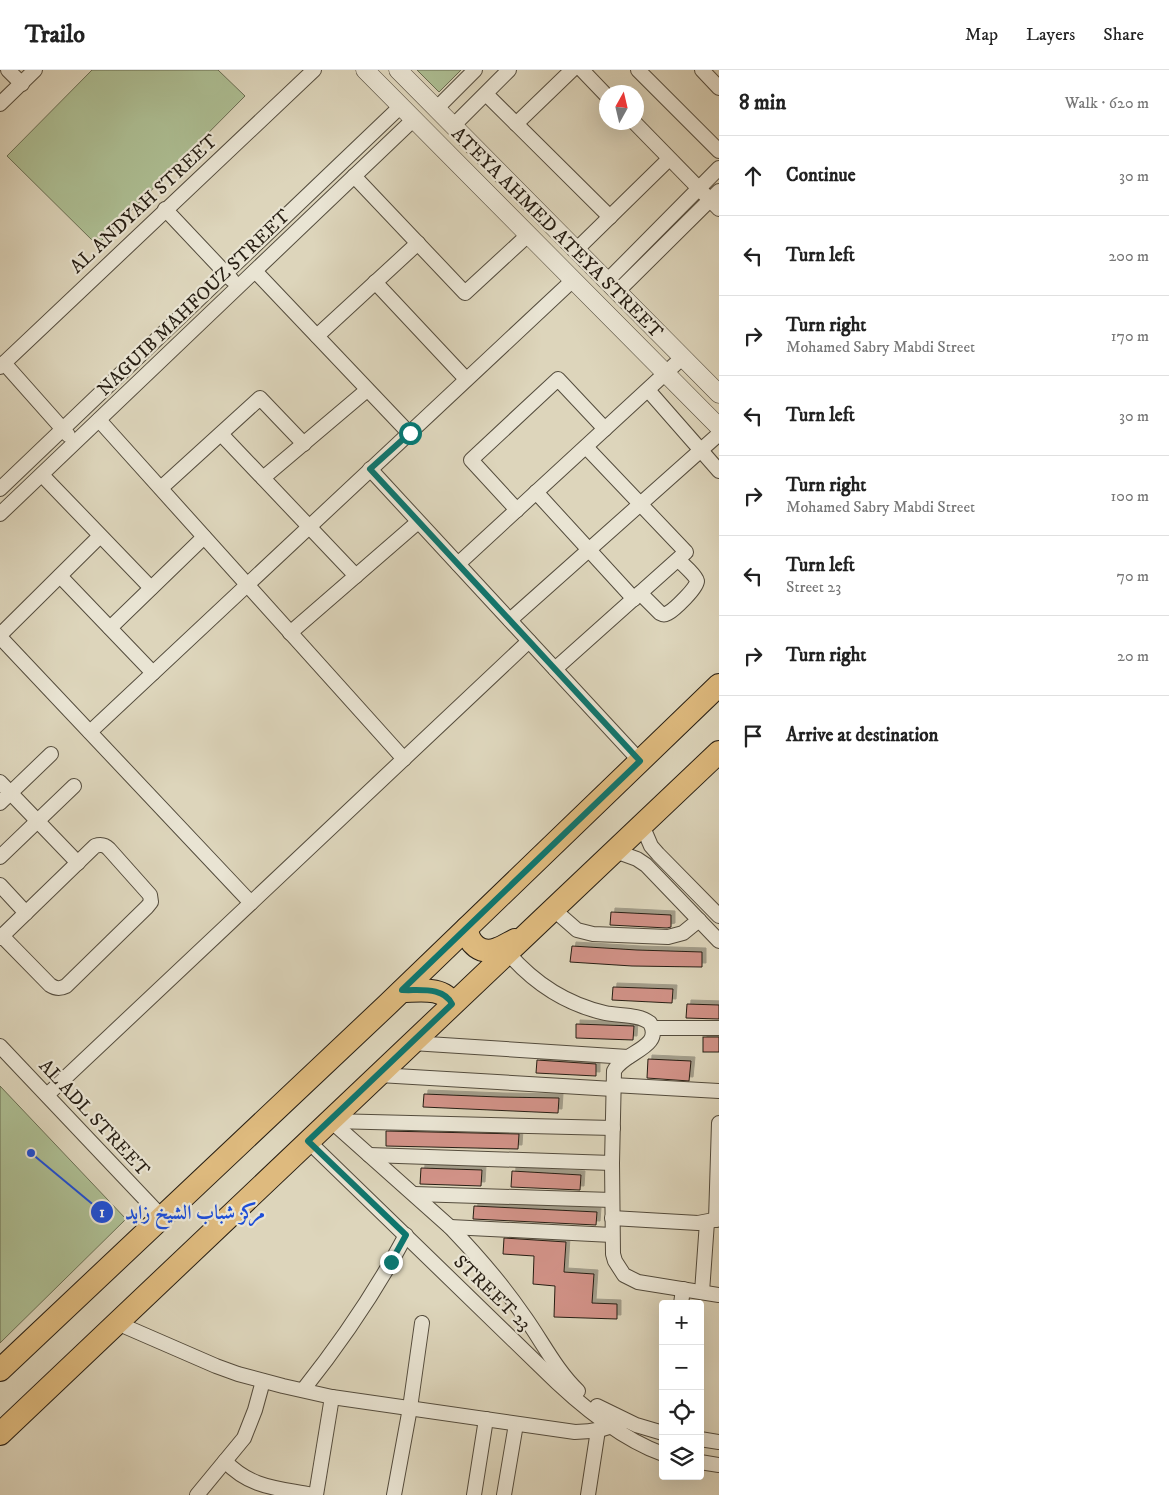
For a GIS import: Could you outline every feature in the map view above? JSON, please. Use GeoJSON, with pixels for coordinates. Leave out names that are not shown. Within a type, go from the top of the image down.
{"type":"FeatureCollection","features":[{"type":"Feature","properties":{"kind":"main road"},"geometry":{"type":"LineString","coordinates":[[0,1370],[468,928],[719,685]]}},
{"type":"Feature","properties":{"kind":"main road"},"geometry":{"type":"LineString","coordinates":[[0,1434],[719,752]]}},
{"type":"Feature","properties":{"kind":"main road"},"geometry":{"type":"LineString","coordinates":[[468,928],[471,942],[476,947],[490,951],[527,935]]}},
{"type":"Feature","properties":{"kind":"main road"},"geometry":{"type":"LineString","coordinates":[[402,990],[439,992],[446,995],[452,1004]]}},
{"type":"Feature","properties":{"kind":"street"},"geometry":{"type":"LineString","coordinates":[[8,70],[22,84]]}},
{"type":"Feature","properties":{"kind":"street"},"geometry":{"type":"LineString","coordinates":[[0,104],[35,70]]}},
{"type":"Feature","properties":{"kind":"street","name":"AL ANDYAH STREET"},"geometry":{"type":"LineString","coordinates":[[2,365],[314,70]]}},
{"type":"Feature","properties":{"kind":"street","name":"ATEYA AHMED ATEYA STREET"},"geometry":{"type":"LineString","coordinates":[[365,70],[719,427]]}},
{"type":"Feature","properties":{"kind":"street","name":"ATEYA AHMED ATEYA STREET"},"geometry":{"type":"LineString","coordinates":[[398,70],[719,394]]}},
{"type":"Feature","properties":{"kind":"street"},"geometry":{"type":"LineString","coordinates":[[436,109],[475,70]]}},
{"type":"Feature","properties":{"kind":"street"},"geometry":{"type":"LineString","coordinates":[[453,126],[509,70]]}},
{"type":"Feature","properties":{"kind":"street"},"geometry":{"type":"LineString","coordinates":[[516,124],[572,70]]}},
{"type":"Feature","properties":{"kind":"street"},"geometry":{"type":"LineString","coordinates":[[582,70],[599,88]]}},
{"type":"Feature","properties":{"kind":"street"},"geometry":{"type":"LineString","coordinates":[[638,70],[719,151]]}},
{"type":"Feature","properties":{"kind":"street"},"geometry":{"type":"LineString","coordinates":[[702,70],[719,88]]}},
{"type":"Feature","properties":{"kind":"street"},"geometry":{"type":"LineString","coordinates":[[486,94],[610,217]]}},
{"type":"Feature","properties":{"kind":"street","name":"NAGUIB MAHFOUZ STREET"},"geometry":{"type":"LineString","coordinates":[[0,489],[401,106]]}},
{"type":"Feature","properties":{"kind":"street","name":"NAGUIB MAHFOUZ STREET"},"geometry":{"type":"LineString","coordinates":[[0,514],[414,119]]}},
{"type":"Feature","properties":{"kind":"street"},"geometry":{"type":"LineString","coordinates":[[612,286],[716,200],[699,189],[642,130]]}},
{"type":"Feature","properties":{"kind":"street"},"geometry":{"type":"LineString","coordinates":[[576,250],[669,159]]}},
{"type":"Feature","properties":{"kind":"street"},"geometry":{"type":"LineString","coordinates":[[612,286],[719,168]]}},
{"type":"Feature","properties":{"kind":"street"},"geometry":{"type":"LineString","coordinates":[[354,176],[465,293],[528,234]]}},
{"type":"Feature","properties":{"kind":"street"},"geometry":{"type":"LineString","coordinates":[[165,209],[238,286]]}},
{"type":"Feature","properties":{"kind":"street"},"geometry":{"type":"LineString","coordinates":[[317,336],[418,243]]}},
{"type":"Feature","properties":{"kind":"street"},"geometry":{"type":"LineString","coordinates":[[254,271],[410,433]]}},
{"type":"Feature","properties":{"kind":"street"},"geometry":{"type":"LineString","coordinates":[[90,732],[573,280]]}},
{"type":"Feature","properties":{"kind":"street"},"geometry":{"type":"LineString","coordinates":[[375,282],[466,380]]}},
{"type":"Feature","properties":{"kind":"street"},"geometry":{"type":"LineString","coordinates":[[458,564],[683,357]]}},
{"type":"Feature","properties":{"kind":"street"},"geometry":{"type":"LineString","coordinates":[[2,365],[75,442]]}},
{"type":"Feature","properties":{"kind":"street"},"geometry":{"type":"LineString","coordinates":[[517,510],[471,460],[558,379],[605,429]]}},
{"type":"Feature","properties":{"kind":"street"},"geometry":{"type":"LineString","coordinates":[[263,478],[368,390]]}},
{"type":"Feature","properties":{"kind":"street"},"geometry":{"type":"LineString","coordinates":[[648,390],[719,471]]}},
{"type":"Feature","properties":{"kind":"street"},"geometry":{"type":"LineString","coordinates":[[161,488],[260,398],[304,444]]}},
{"type":"Feature","properties":{"kind":"street"},"geometry":{"type":"LineString","coordinates":[[99,420],[404,759]]}},
{"type":"Feature","properties":{"kind":"street"},"geometry":{"type":"LineString","coordinates":[[221,434],[356,576]]}},
{"type":"Feature","properties":{"kind":"street"},"geometry":{"type":"LineString","coordinates":[[510,620],[719,434]]}},
{"type":"Feature","properties":{"kind":"street"},"geometry":{"type":"LineString","coordinates":[[555,669],[686,552],[586,447]]}},
{"type":"Feature","properties":{"kind":"street"},"geometry":{"type":"LineString","coordinates":[[370,469],[640,761]]}},
{"type":"Feature","properties":{"kind":"street"},"geometry":{"type":"LineString","coordinates":[[42,475],[151,588]]}},
{"type":"Feature","properties":{"kind":"street"},"geometry":{"type":"LineString","coordinates":[[536,492],[589,550],[637,596],[660,614],[664,615],[669,612],[697,584],[696,579],[678,560]]}},
{"type":"Feature","properties":{"kind":"street"},"geometry":{"type":"LineString","coordinates":[[290,633],[418,522]]}},
{"type":"Feature","properties":{"kind":"street"},"geometry":{"type":"LineString","coordinates":[[100,536],[0,636],[251,903]]}},
{"type":"Feature","properties":{"kind":"street"},"geometry":{"type":"LineString","coordinates":[[110,628],[204,537]]}},
{"type":"Feature","properties":{"kind":"street"},"geometry":{"type":"LineString","coordinates":[[60,576],[153,673]]}},
{"type":"Feature","properties":{"kind":"street"},"geometry":{"type":"LineString","coordinates":[[47,1095],[529,641]]}},
{"type":"Feature","properties":{"kind":"street"},"geometry":{"type":"LineString","coordinates":[[0,803],[51,754]]}},
{"type":"Feature","properties":{"kind":"street"},"geometry":{"type":"LineString","coordinates":[[0,782],[78,863]]}},
{"type":"Feature","properties":{"kind":"street"},"geometry":{"type":"LineString","coordinates":[[0,857],[74,786]]}},
{"type":"Feature","properties":{"kind":"street"},"geometry":{"type":"LineString","coordinates":[[642,825],[658,854],[718,913]]}},
{"type":"Feature","properties":{"kind":"street"},"geometry":{"type":"LineString","coordinates":[[99,845],[106,846],[149,892],[151,898],[149,905],[62,988],[50,985],[1,937],[26,912],[95,846],[99,845]]}},
{"type":"Feature","properties":{"kind":"street"},"geometry":{"type":"LineString","coordinates":[[615,851],[632,856],[646,865],[719,941]]}},
{"type":"Feature","properties":{"kind":"street"},"geometry":{"type":"LineString","coordinates":[[0,885],[26,912]]}},
{"type":"Feature","properties":{"kind":"street"},"geometry":{"type":"LineString","coordinates":[[553,909],[578,930],[593,934],[668,937],[682,933],[700,920]]}},
{"type":"Feature","properties":{"kind":"street"},"geometry":{"type":"LineString","coordinates":[[508,953],[532,978],[562,998],[595,1010],[642,1018],[650,1023],[653,1028],[650,1042],[617,1065],[614,1070],[612,1254],[624,1274],[638,1282],[719,1295]]}},
{"type":"Feature","properties":{"kind":"street"},"geometry":{"type":"LineString","coordinates":[[653,1028],[719,1028]]}},
{"type":"Feature","properties":{"kind":"street"},"geometry":{"type":"LineString","coordinates":[[412,1042],[628,1057]]}},
{"type":"Feature","properties":{"kind":"street","name":"AL ADL STREET"},"geometry":{"type":"LineString","coordinates":[[0,1046],[162,1216]]}},
{"type":"Feature","properties":{"kind":"street"},"geometry":{"type":"LineString","coordinates":[[379,1074],[719,1091]]}},
{"type":"Feature","properties":{"kind":"street"},"geometry":{"type":"LineString","coordinates":[[331,1121],[613,1128]]}},
{"type":"Feature","properties":{"kind":"street","name":"STREET 23"},"geometry":{"type":"LineString","coordinates":[[331,1121],[450,1227],[483,1263],[514,1301],[559,1370],[570,1383],[582,1395],[619,1424],[637,1443],[659,1452]]}},
{"type":"Feature","properties":{"kind":"street"},"geometry":{"type":"LineString","coordinates":[[702,1292],[714,1221],[719,1123]]}},
{"type":"Feature","properties":{"kind":"street","name":"STREET 23"},"geometry":{"type":"LineString","coordinates":[[308,1141],[558,1384],[594,1414],[619,1424],[659,1431]]}},
{"type":"Feature","properties":{"kind":"street"},"geometry":{"type":"LineString","coordinates":[[369,1155],[612,1163]]}},
{"type":"Feature","properties":{"kind":"street"},"geometry":{"type":"LineString","coordinates":[[414,1194],[612,1200]]}},
{"type":"Feature","properties":{"kind":"street"},"geometry":{"type":"LineString","coordinates":[[612,1218],[698,1223],[714,1221]]}},
{"type":"Feature","properties":{"kind":"street"},"geometry":{"type":"LineString","coordinates":[[450,1227],[612,1235]]}},
{"type":"Feature","properties":{"kind":"street"},"geometry":{"type":"LineString","coordinates":[[303,1390],[342,1341],[376,1289],[406,1235]]}},
{"type":"Feature","properties":{"kind":"street"},"geometry":{"type":"LineString","coordinates":[[682,1300],[683,1289]]}},
{"type":"Feature","properties":{"kind":"street"},"geometry":{"type":"LineString","coordinates":[[117,1323],[216,1366],[263,1381],[332,1397],[575,1432],[598,1430],[619,1424]]}},
{"type":"Feature","properties":{"kind":"street"},"geometry":{"type":"LineString","coordinates":[[394,1495],[410,1408],[422,1323]]}},
{"type":"Feature","properties":{"kind":"street"},"geometry":{"type":"LineString","coordinates":[[196,1495],[244,1438],[255,1410],[263,1381]]}},
{"type":"Feature","properties":{"kind":"street"},"geometry":{"type":"LineString","coordinates":[[225,1461],[249,1480],[268,1491],[314,1495],[332,1397]]}},
{"type":"Feature","properties":{"kind":"street"},"geometry":{"type":"LineString","coordinates":[[474,1495],[486,1419]]}},
{"type":"Feature","properties":{"kind":"street"},"geometry":{"type":"LineString","coordinates":[[504,1495],[516,1424]]}},
{"type":"Feature","properties":{"kind":"street"},"geometry":{"type":"LineString","coordinates":[[588,1495],[598,1430]]}},
{"type":"Feature","properties":{"kind":"street"},"geometry":{"type":"LineString","coordinates":[[704,1440],[719,1442]]}},
{"type":"Feature","properties":{"kind":"street"},"geometry":{"type":"LineString","coordinates":[[704,1463],[719,1465]]}},
{"type":"Feature","properties":{"kind":"green space"},"geometry":{"type":"Polygon","coordinates":[[[92,70],[218,70],[245,96],[97,245],[7,156],[92,70]]]}},
{"type":"Feature","properties":{"kind":"green space"},"geometry":{"type":"Polygon","coordinates":[[[417,70],[461,70],[439,92],[417,70]]]}},
{"type":"Feature","properties":{"kind":"green space"},"geometry":{"type":"Polygon","coordinates":[[[0,1086],[126,1219],[0,1343],[0,1086]]]}},
{"type":"Feature","properties":{"kind":"building"},"geometry":{"type":"Polygon","coordinates":[[[611,912],[671,915],[671,927],[610,925],[611,912]]]}},
{"type":"Feature","properties":{"kind":"building"},"geometry":{"type":"Polygon","coordinates":[[[572,946],[702,952],[702,967],[632,966],[570,962],[572,946]]]}},
{"type":"Feature","properties":{"kind":"building"},"geometry":{"type":"Polygon","coordinates":[[[613,987],[673,989],[672,1003],[612,1000],[613,987]]]}},
{"type":"Feature","properties":{"kind":"building"},"geometry":{"type":"Polygon","coordinates":[[[687,1004],[719,1005],[719,1019],[686,1018],[687,1004]]]}},
{"type":"Feature","properties":{"kind":"building"},"geometry":{"type":"Polygon","coordinates":[[[576,1024],[634,1026],[633,1040],[576,1038],[576,1024]]]}},
{"type":"Feature","properties":{"kind":"building"},"geometry":{"type":"Polygon","coordinates":[[[703,1037],[719,1037],[719,1052],[703,1052],[703,1037]]]}},
{"type":"Feature","properties":{"kind":"building"},"geometry":{"type":"Polygon","coordinates":[[[648,1059],[691,1061],[689,1081],[647,1078],[648,1059]]]}},
{"type":"Feature","properties":{"kind":"building"},"geometry":{"type":"Polygon","coordinates":[[[537,1060],[596,1064],[596,1076],[536,1073],[537,1060]]]}},
{"type":"Feature","properties":{"kind":"building"},"geometry":{"type":"Polygon","coordinates":[[[424,1094],[559,1098],[558,1113],[423,1107],[424,1094]]]}},
{"type":"Feature","properties":{"kind":"building"},"geometry":{"type":"Polygon","coordinates":[[[386,1131],[519,1134],[518,1149],[386,1146],[386,1131]]]}},
{"type":"Feature","properties":{"kind":"building"},"geometry":{"type":"Polygon","coordinates":[[[421,1168],[482,1170],[481,1186],[420,1184],[421,1168]]]}},
{"type":"Feature","properties":{"kind":"building"},"geometry":{"type":"Polygon","coordinates":[[[512,1171],[581,1175],[580,1190],[511,1187],[512,1171]]]}},
{"type":"Feature","properties":{"kind":"building"},"geometry":{"type":"Polygon","coordinates":[[[474,1206],[597,1212],[596,1225],[473,1219],[474,1206]]]}},
{"type":"Feature","properties":{"kind":"building"},"geometry":{"type":"Polygon","coordinates":[[[504,1238],[566,1242],[564,1272],[594,1274],[592,1303],[617,1304],[617,1319],[554,1317],[555,1286],[533,1284],[534,1256],[503,1254],[504,1238]]]}},
{"type":"Feature","properties":{"kind":"place","name":"مركز شباب الشيخ زايد"},"geometry":{"type":"Point","coordinates":[31,1153]}},
{"type":"Feature","properties":{"kind":"route"},"geometry":{"type":"LineString","coordinates":[[391,1262],[406,1235],[308,1141],[452,1004],[446,995],[439,992],[402,990],[640,761],[370,469],[410,433]]}}]}
